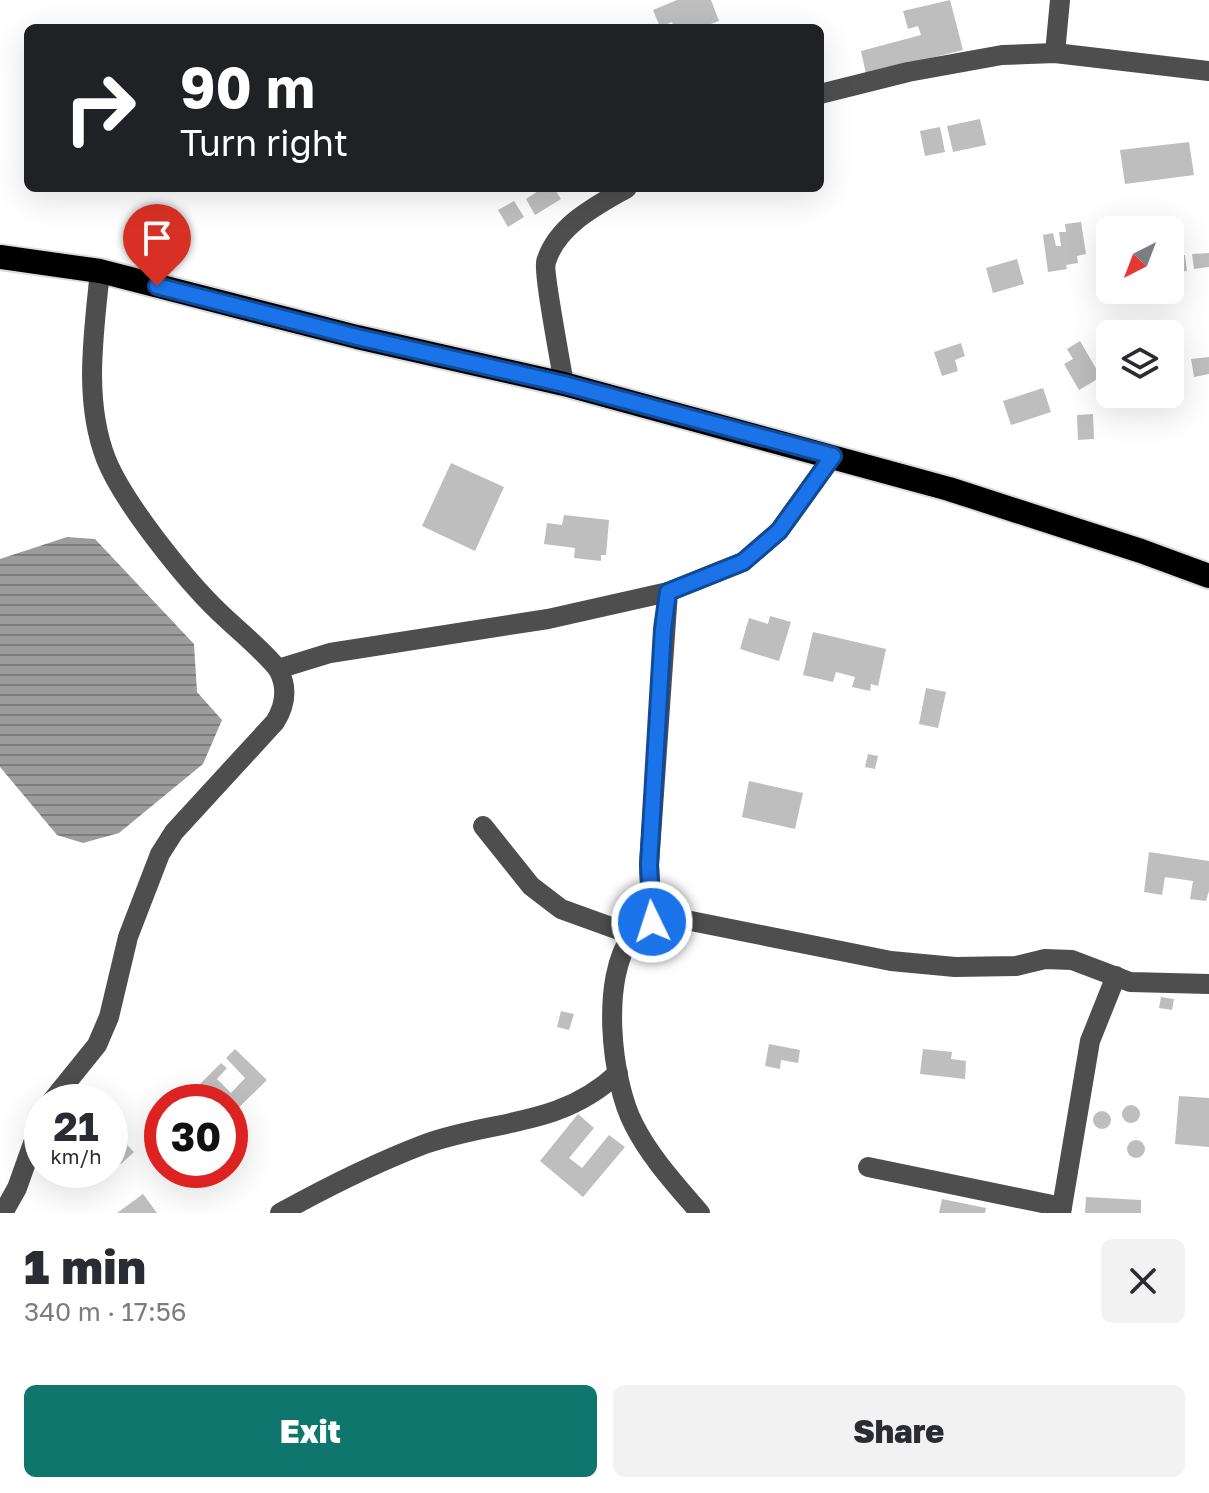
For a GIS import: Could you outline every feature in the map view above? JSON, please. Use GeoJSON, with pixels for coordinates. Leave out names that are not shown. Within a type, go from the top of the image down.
{"type":"FeatureCollection","features":[{"type":"Feature","properties":{"kind":"highway"},"geometry":{"type":"LineString","coordinates":[[0,257],[100,271],[357,337],[564,384],[949,489],[1209,576]]}},
{"type":"Feature","properties":{"kind":"street"},"geometry":{"type":"LineString","coordinates":[[1055,53],[1060,0]]}},
{"type":"Feature","properties":{"kind":"street"},"geometry":{"type":"LineString","coordinates":[[824,93],[908,72],[1002,55],[1055,53],[1209,71]]}},
{"type":"Feature","properties":{"kind":"street"},"geometry":{"type":"LineString","coordinates":[[564,384],[545,265],[558,238],[582,215],[620,192]]}},
{"type":"Feature","properties":{"kind":"street"},"geometry":{"type":"LineString","coordinates":[[66,1084],[97,1045],[109,1017],[128,937],[160,854],[174,832],[275,722],[284,708],[285,690],[278,669],[214,607],[170,555],[128,498],[106,458],[93,404],[94,338],[100,271]]}},
{"type":"Feature","properties":{"kind":"street"},"geometry":{"type":"LineString","coordinates":[[278,669],[330,653],[548,619],[668,592],[743,562],[779,531],[833,456]]}},
{"type":"Feature","properties":{"kind":"street"},"geometry":{"type":"LineString","coordinates":[[652,922],[649,865],[663,629],[668,592]]}},
{"type":"Feature","properties":{"kind":"street"},"geometry":{"type":"LineString","coordinates":[[483,826],[531,886],[561,909],[633,935]]}},
{"type":"Feature","properties":{"kind":"street"},"geometry":{"type":"LineString","coordinates":[[700,1213],[671,1179],[633,1124],[618,1073],[613,1023],[616,970],[633,935],[652,922],[676,918],[891,961],[955,967],[1016,966],[1045,959],[1072,960],[1130,982],[1209,984]]}},
{"type":"Feature","properties":{"kind":"street"},"geometry":{"type":"LineString","coordinates":[[868,1167],[1061,1210],[1090,1041],[1116,976]]}},
{"type":"Feature","properties":{"kind":"street"},"geometry":{"type":"LineString","coordinates":[[280,1213],[328,1187],[425,1145],[477,1129],[530,1121],[560,1112],[602,1088],[618,1073]]}},
{"type":"Feature","properties":{"kind":"street"},"geometry":{"type":"LineString","coordinates":[[3,1213],[24,1168]]}},
{"type":"Feature","properties":{"kind":"shaded area"},"geometry":{"type":"Polygon","coordinates":[[[67,537],[95,539],[194,644],[197,692],[222,720],[203,764],[119,833],[83,843],[57,835],[0,767],[0,559],[67,537]]]}},
{"type":"Feature","properties":{"kind":"building"},"geometry":{"type":"Polygon","coordinates":[[[677,0],[711,0],[719,21],[711,24],[659,24],[653,10],[677,0]]]}},
{"type":"Feature","properties":{"kind":"building"},"geometry":{"type":"Polygon","coordinates":[[[950,0],[963,50],[866,74],[861,51],[921,35],[918,26],[908,29],[903,11],[950,0]]]}},
{"type":"Feature","properties":{"kind":"building"},"geometry":{"type":"Polygon","coordinates":[[[980,119],[986,145],[953,152],[947,126],[980,119]]]}},
{"type":"Feature","properties":{"kind":"building"},"geometry":{"type":"Polygon","coordinates":[[[940,127],[945,152],[925,156],[920,131],[940,127]]]}},
{"type":"Feature","properties":{"kind":"building"},"geometry":{"type":"Polygon","coordinates":[[[1189,142],[1194,175],[1125,184],[1120,150],[1189,142]]]}},
{"type":"Feature","properties":{"kind":"building"},"geometry":{"type":"Polygon","coordinates":[[[537,192],[557,192],[561,199],[535,215],[526,199],[537,192]]]}},
{"type":"Feature","properties":{"kind":"building"},"geometry":{"type":"Polygon","coordinates":[[[514,201],[524,217],[508,227],[498,210],[514,201]]]}},
{"type":"Feature","properties":{"kind":"building"},"geometry":{"type":"Polygon","coordinates":[[[1081,222],[1086,254],[1077,256],[1078,263],[1066,265],[1067,269],[1048,272],[1043,235],[1053,233],[1056,246],[1061,246],[1059,232],[1066,232],[1065,224],[1081,222]]]}},
{"type":"Feature","properties":{"kind":"building"},"geometry":{"type":"Polygon","coordinates":[[[1209,253],[1209,267],[1194,269],[1192,254],[1209,253]]]}},
{"type":"Feature","properties":{"kind":"building"},"geometry":{"type":"Polygon","coordinates":[[[1017,259],[1024,284],[993,293],[986,268],[1017,259]]]}},
{"type":"Feature","properties":{"kind":"building"},"geometry":{"type":"Polygon","coordinates":[[[1080,341],[1096,368],[1096,380],[1079,390],[1064,364],[1073,359],[1067,349],[1080,341]]]}},
{"type":"Feature","properties":{"kind":"building"},"geometry":{"type":"Polygon","coordinates":[[[961,343],[965,356],[955,360],[958,371],[942,376],[934,352],[961,343]]]}},
{"type":"Feature","properties":{"kind":"building"},"geometry":{"type":"Polygon","coordinates":[[[1209,357],[1209,374],[1194,377],[1191,359],[1209,357]]]}},
{"type":"Feature","properties":{"kind":"building"},"geometry":{"type":"Polygon","coordinates":[[[1043,388],[1051,412],[1011,425],[1003,401],[1043,388]]]}},
{"type":"Feature","properties":{"kind":"building"},"geometry":{"type":"Polygon","coordinates":[[[1093,414],[1094,439],[1078,440],[1077,415],[1093,414]]]}},
{"type":"Feature","properties":{"kind":"building"},"geometry":{"type":"Polygon","coordinates":[[[451,463],[504,487],[475,551],[422,526],[451,463]]]}},
{"type":"Feature","properties":{"kind":"building"},"geometry":{"type":"Polygon","coordinates":[[[564,515],[609,520],[606,555],[601,555],[601,561],[574,558],[575,548],[544,544],[547,523],[562,525],[564,515]]]}},
{"type":"Feature","properties":{"kind":"building"},"geometry":{"type":"Polygon","coordinates":[[[770,616],[791,622],[779,661],[740,649],[749,618],[768,624],[770,616]]]}},
{"type":"Feature","properties":{"kind":"building"},"geometry":{"type":"Polygon","coordinates":[[[813,632],[886,649],[878,686],[871,684],[870,691],[852,687],[855,677],[836,672],[833,682],[803,675],[813,632]]]}},
{"type":"Feature","properties":{"kind":"building"},"geometry":{"type":"Polygon","coordinates":[[[926,688],[946,692],[938,728],[919,724],[926,688]]]}},
{"type":"Feature","properties":{"kind":"building"},"geometry":{"type":"Polygon","coordinates":[[[868,754],[878,756],[875,769],[865,767],[868,754]]]}},
{"type":"Feature","properties":{"kind":"building"},"geometry":{"type":"Polygon","coordinates":[[[749,781],[803,793],[795,829],[742,817],[749,781]]]}},
{"type":"Feature","properties":{"kind":"building"},"geometry":{"type":"Polygon","coordinates":[[[1149,852],[1209,861],[1206,901],[1190,899],[1193,881],[1165,877],[1162,895],[1144,892],[1149,852]]]}},
{"type":"Feature","properties":{"kind":"building"},"geometry":{"type":"Polygon","coordinates":[[[1161,997],[1174,999],[1172,1010],[1159,1008],[1161,997]]]}},
{"type":"Feature","properties":{"kind":"building"},"geometry":{"type":"Polygon","coordinates":[[[561,1011],[574,1014],[569,1030],[557,1027],[561,1011]]]}},
{"type":"Feature","properties":{"kind":"building"},"geometry":{"type":"Polygon","coordinates":[[[769,1044],[800,1050],[798,1063],[781,1060],[780,1069],[765,1066],[769,1044]]]}},
{"type":"Feature","properties":{"kind":"building"},"geometry":{"type":"Polygon","coordinates":[[[235,1049],[267,1080],[248,1098],[248,1084],[239,1084],[245,1078],[226,1058],[235,1049]]]}},
{"type":"Feature","properties":{"kind":"building"},"geometry":{"type":"Polygon","coordinates":[[[923,1049],[952,1052],[951,1059],[966,1061],[965,1079],[920,1074],[923,1049]]]}},
{"type":"Feature","properties":{"kind":"building"},"geometry":{"type":"Polygon","coordinates":[[[221,1063],[227,1068],[217,1079],[222,1084],[200,1084],[221,1063]]]}},
{"type":"Feature","properties":{"kind":"building"},"geometry":{"type":"Polygon","coordinates":[[[1179,1096],[1209,1098],[1209,1147],[1175,1144],[1179,1096]]]}},
{"type":"Feature","properties":{"kind":"building"},"geometry":{"type":"Polygon","coordinates":[[[1131,1105],[1140,1114],[1131,1123],[1122,1114],[1131,1105]]]}},
{"type":"Feature","properties":{"kind":"building"},"geometry":{"type":"Polygon","coordinates":[[[1102,1111],[1111,1120],[1102,1129],[1093,1120],[1102,1111]]]}},
{"type":"Feature","properties":{"kind":"building"},"geometry":{"type":"Polygon","coordinates":[[[578,1114],[594,1128],[569,1158],[582,1168],[609,1135],[625,1147],[583,1197],[540,1161],[578,1114]]]}},
{"type":"Feature","properties":{"kind":"building"},"geometry":{"type":"Polygon","coordinates":[[[1132,1140],[1140,1140],[1145,1149],[1143,1156],[1132,1158],[1127,1153],[1127,1145],[1132,1140]]]}},
{"type":"Feature","properties":{"kind":"building"},"geometry":{"type":"Polygon","coordinates":[[[143,1194],[157,1213],[117,1213],[143,1194]]]}},
{"type":"Feature","properties":{"kind":"building"},"geometry":{"type":"Polygon","coordinates":[[[1086,1197],[1141,1200],[1141,1213],[1085,1213],[1086,1197]]]}},
{"type":"Feature","properties":{"kind":"building"},"geometry":{"type":"Polygon","coordinates":[[[942,1199],[986,1208],[985,1213],[939,1213],[942,1199]]]}},
{"type":"Feature","properties":{"kind":"route"},"geometry":{"type":"LineString","coordinates":[[157,286],[357,337],[564,384],[833,456],[779,531],[743,562],[668,592],[663,629],[649,865],[652,922]]}}]}
